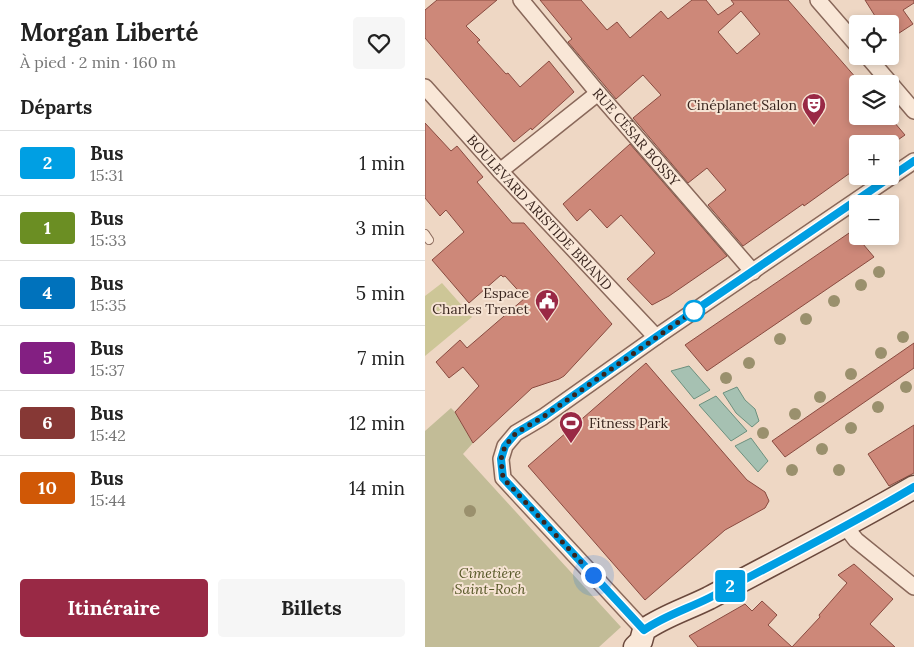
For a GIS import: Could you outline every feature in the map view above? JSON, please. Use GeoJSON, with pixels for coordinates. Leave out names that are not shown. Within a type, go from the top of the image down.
{"type":"FeatureCollection","features":[{"type":"Feature","properties":{"kind":"main road"},"geometry":{"type":"LineString","coordinates":[[639,638],[657,621],[706,599],[914,487]]}},
{"type":"Feature","properties":{"kind":"street","name":"RUE CÉSAR BOSSY"},"geometry":{"type":"LineString","coordinates":[[521,0],[598,93],[753,272]]}},
{"type":"Feature","properties":{"kind":"street"},"geometry":{"type":"LineString","coordinates":[[819,0],[849,36]]}},
{"type":"Feature","properties":{"kind":"street"},"geometry":{"type":"LineString","coordinates":[[875,65],[914,111]]}},
{"type":"Feature","properties":{"kind":"street","name":"BOULEVARD ARISTIDE BRIAND"},"geometry":{"type":"LineString","coordinates":[[425,87],[500,171],[656,337]]}},
{"type":"Feature","properties":{"kind":"street"},"geometry":{"type":"LineString","coordinates":[[500,171],[598,93]]}},
{"type":"Feature","properties":{"kind":"street"},"geometry":{"type":"LineString","coordinates":[[639,638],[503,478],[501,459],[505,446],[516,433],[543,417],[656,337],[914,161]]}},
{"type":"Feature","properties":{"kind":"street"},"geometry":{"type":"LineString","coordinates":[[837,527],[914,587]]}},
{"type":"Feature","properties":{"kind":"shaded area"},"geometry":{"type":"Polygon","coordinates":[[[442,283],[472,317],[425,356],[425,296],[442,283]]]}},
{"type":"Feature","properties":{"kind":"shaded area"},"geometry":{"type":"Polygon","coordinates":[[[689,366],[710,390],[694,399],[671,371],[689,366]]]}},
{"type":"Feature","properties":{"kind":"shaded area"},"geometry":{"type":"Polygon","coordinates":[[[737,387],[745,400],[755,409],[759,421],[752,427],[736,413],[723,393],[737,387]]]}},
{"type":"Feature","properties":{"kind":"shaded area"},"geometry":{"type":"Polygon","coordinates":[[[716,396],[747,431],[731,441],[699,405],[716,396]]]}},
{"type":"Feature","properties":{"kind":"shaded area"},"geometry":{"type":"Polygon","coordinates":[[[751,438],[768,461],[758,472],[735,446],[751,438]]]}},
{"type":"Feature","properties":{"kind":"green space","name":"Cimetière Saint-Roch"},"geometry":{"type":"Polygon","coordinates":[[[451,408],[473,443],[463,454],[621,627],[599,647],[425,647],[425,431],[451,408]]]}},
{"type":"Feature","properties":{"kind":"building"},"geometry":{"type":"Polygon","coordinates":[[[437,0],[497,0],[466,26],[480,40],[477,42],[520,87],[549,61],[574,92],[532,130],[531,128],[514,142],[425,38],[425,10],[437,0]]]}},
{"type":"Feature","properties":{"kind":"building"},"geometry":{"type":"Polygon","coordinates":[[[540,0],[581,0],[607,30],[617,22],[630,38],[661,11],[668,19],[692,0],[706,0],[718,15],[734,4],[731,0],[788,0],[854,75],[849,75],[849,125],[897,125],[905,135],[899,139],[899,135],[849,135],[849,174],[743,246],[708,205],[726,190],[707,168],[688,183],[633,118],[661,95],[643,75],[616,99],[568,42],[572,39],[540,0]],[[741,11],[718,32],[737,54],[760,34],[741,11]]]}},
{"type":"Feature","properties":{"kind":"building"},"geometry":{"type":"Polygon","coordinates":[[[865,0],[914,0],[914,3],[903,10],[913,24],[899,33],[899,15],[874,15],[865,0]]]}},
{"type":"Feature","properties":{"kind":"building"},"geometry":{"type":"Polygon","coordinates":[[[425,123],[451,151],[457,146],[483,177],[477,182],[512,223],[524,223],[612,324],[564,376],[532,388],[473,443],[455,412],[479,386],[463,367],[449,378],[436,362],[460,340],[467,348],[525,298],[505,276],[501,275],[469,303],[432,260],[464,232],[446,210],[440,216],[425,198],[425,123]]]}},
{"type":"Feature","properties":{"kind":"building"},"geometry":{"type":"Polygon","coordinates":[[[630,144],[727,256],[669,296],[652,305],[627,279],[655,253],[621,215],[607,228],[590,209],[577,221],[563,204],[630,144]]]}},
{"type":"Feature","properties":{"kind":"building"},"geometry":{"type":"Polygon","coordinates":[[[849,233],[849,245],[864,245],[874,257],[707,371],[685,345],[849,233]]]}},
{"type":"Feature","properties":{"kind":"building"},"geometry":{"type":"Polygon","coordinates":[[[914,343],[914,368],[785,457],[772,441],[914,343]]]}},
{"type":"Feature","properties":{"kind":"building"},"geometry":{"type":"Polygon","coordinates":[[[646,363],[747,480],[765,492],[769,501],[765,508],[725,530],[645,600],[528,466],[646,363]]]}},
{"type":"Feature","properties":{"kind":"building"},"geometry":{"type":"Polygon","coordinates":[[[914,425],[914,473],[889,486],[868,454],[914,425]]]}},
{"type":"Feature","properties":{"kind":"building"},"geometry":{"type":"Polygon","coordinates":[[[854,564],[893,599],[870,624],[895,647],[792,647],[820,617],[819,615],[847,583],[838,575],[854,564]]]}},
{"type":"Feature","properties":{"kind":"building"},"geometry":{"type":"Polygon","coordinates":[[[762,601],[777,615],[768,625],[792,647],[698,647],[689,636],[745,604],[752,611],[762,601]]]}},
{"type":"Feature","properties":{"kind":"bus line","name":"2"},"geometry":{"type":"LineString","coordinates":[[914,161],[656,337],[543,417],[516,433],[505,446],[501,459],[503,478],[644,630],[657,621],[706,599],[845,526],[914,487]]}},
{"type":"Feature","properties":{"kind":"place","name":"Cinéplanet Salon"},"geometry":{"type":"Point","coordinates":[814,126]}},
{"type":"Feature","properties":{"kind":"place","name":"Espace Charles Trenet"},"geometry":{"type":"Point","coordinates":[547,322]}},
{"type":"Feature","properties":{"kind":"place","name":"Fitness Park"},"geometry":{"type":"Point","coordinates":[571,444]}},
{"type":"Feature","properties":{"kind":"route"},"geometry":{"type":"LineString","coordinates":[[593,575],[503,478],[501,459],[505,446],[516,433],[543,417],[694,311]]}}]}
